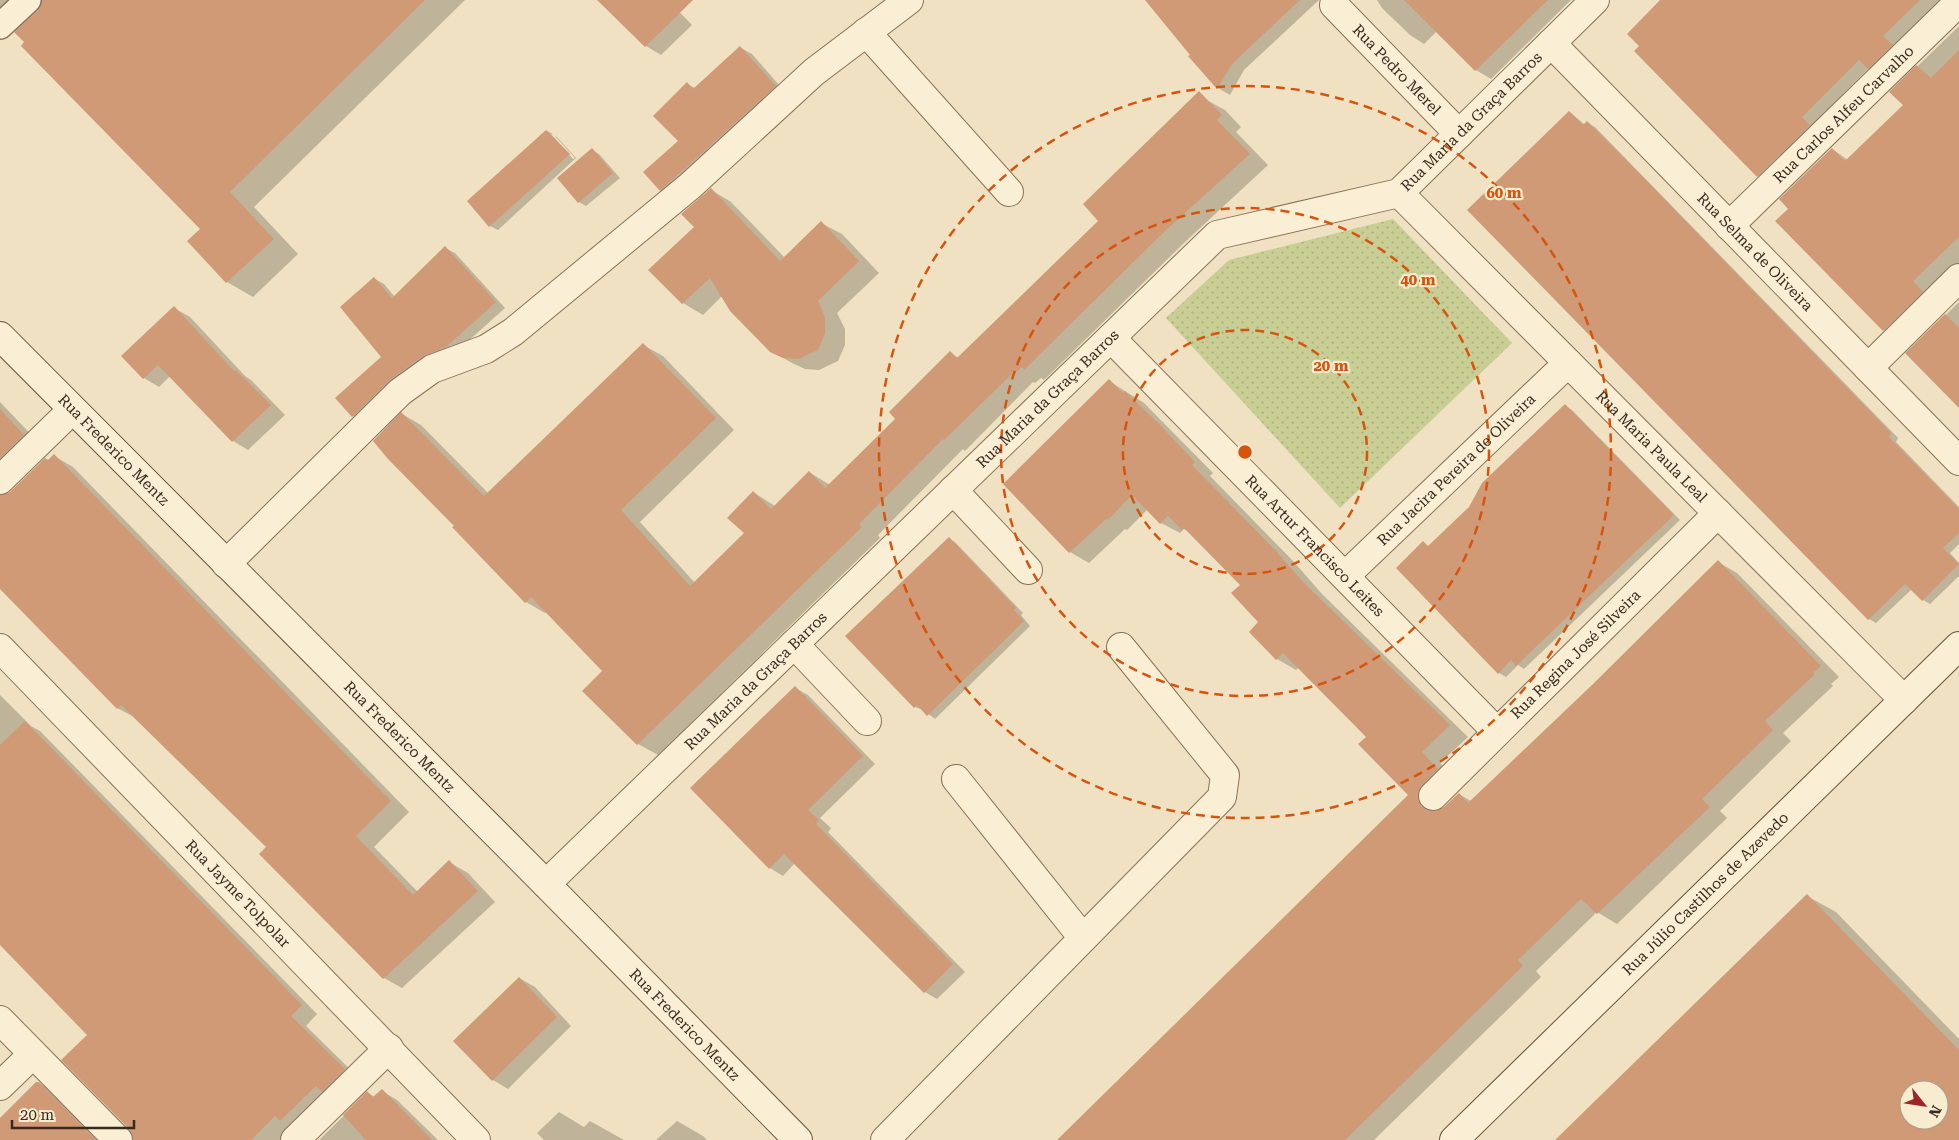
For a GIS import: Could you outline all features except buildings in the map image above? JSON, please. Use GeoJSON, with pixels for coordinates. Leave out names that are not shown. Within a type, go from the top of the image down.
{"type":"FeatureCollection","features":[{"type":"Feature","properties":{"kind":"street"},"geometry":{"type":"LineString","coordinates":[[226,564],[400,392],[432,369],[486,349],[513,332],[690,186],[814,72],[908,0]]}},
{"type":"Feature","properties":{"kind":"street","name":"Rua Maria da Graça Barros"},"geometry":{"type":"LineString","coordinates":[[546,884],[1217,235],[1399,193],[1595,0]]}},
{"type":"Feature","properties":{"kind":"street","name":"Rua Carlos Alfeu Carvalho"},"geometry":{"type":"LineString","coordinates":[[1729,226],[1959,2]]}},
{"type":"Feature","properties":{"kind":"street","name":"Rua Pedro Merel"},"geometry":{"type":"LineString","coordinates":[[1334,5],[1459,134]]}},
{"type":"Feature","properties":{"kind":"street"},"geometry":{"type":"LineString","coordinates":[[866,32],[1009,192]]}},
{"type":"Feature","properties":{"kind":"street","name":"Rua Selma de Oliveira"},"geometry":{"type":"LineString","coordinates":[[1551,44],[1959,461]]}},
{"type":"Feature","properties":{"kind":"street","name":"Rua Maria Paula Leal"},"geometry":{"type":"LineString","coordinates":[[1399,193],[1904,700]]}},
{"type":"Feature","properties":{"kind":"street"},"geometry":{"type":"LineString","coordinates":[[1868,368],[1959,278]]}},
{"type":"Feature","properties":{"kind":"street","name":"Rua Frederico Mentz"},"geometry":{"type":"LineString","coordinates":[[0,336],[798,1140]]}},
{"type":"Feature","properties":{"kind":"street","name":"Rua Artur Francisco Leites"},"geometry":{"type":"LineString","coordinates":[[1111,338],[1498,732]]}},
{"type":"Feature","properties":{"kind":"street","name":"Rua Jacira Pereira de Oliveira"},"geometry":{"type":"LineString","coordinates":[[1344,576],[1568,363]]}},
{"type":"Feature","properties":{"kind":"street"},"geometry":{"type":"LineString","coordinates":[[0,480],[72,410]]}},
{"type":"Feature","properties":{"kind":"street"},"geometry":{"type":"LineString","coordinates":[[953,490],[1028,570]]}},
{"type":"Feature","properties":{"kind":"street","name":"Rua Regina José Silveira"},"geometry":{"type":"LineString","coordinates":[[1432,796],[1718,513]]}},
{"type":"Feature","properties":{"kind":"street"},"geometry":{"type":"LineString","coordinates":[[794,644],[867,720]]}},
{"type":"Feature","properties":{"kind":"street","name":"Rua Júlio Castilhos de Azevedo"},"geometry":{"type":"LineString","coordinates":[[1454,1140],[1959,646]]}},
{"type":"Feature","properties":{"kind":"street"},"geometry":{"type":"LineString","coordinates":[[885,1140],[1222,797],[1225,775],[1121,647]]}},
{"type":"Feature","properties":{"kind":"street","name":"Rua Jayme Tolpolar"},"geometry":{"type":"LineString","coordinates":[[0,648],[476,1140]]}},
{"type":"Feature","properties":{"kind":"street"},"geometry":{"type":"LineString","coordinates":[[956,779],[1083,938]]}},
{"type":"Feature","properties":{"kind":"street"},"geometry":{"type":"LineString","coordinates":[[0,1020],[118,1140]]}},
{"type":"Feature","properties":{"kind":"street"},"geometry":{"type":"LineString","coordinates":[[295,1140],[389,1048]]}},
{"type":"Feature","properties":{"kind":"street"},"geometry":{"type":"LineString","coordinates":[[0,1086],[33,1054]]}},
{"type":"Feature","properties":{"kind":"lane"},"geometry":{"type":"LineString","coordinates":[[0,26],[28,0]]}},
{"type":"Feature","properties":{"kind":"green space"},"geometry":{"type":"Polygon","coordinates":[[[1393,219],[1512,343],[1340,508],[1166,318],[1229,260],[1393,219]]]}}]}
